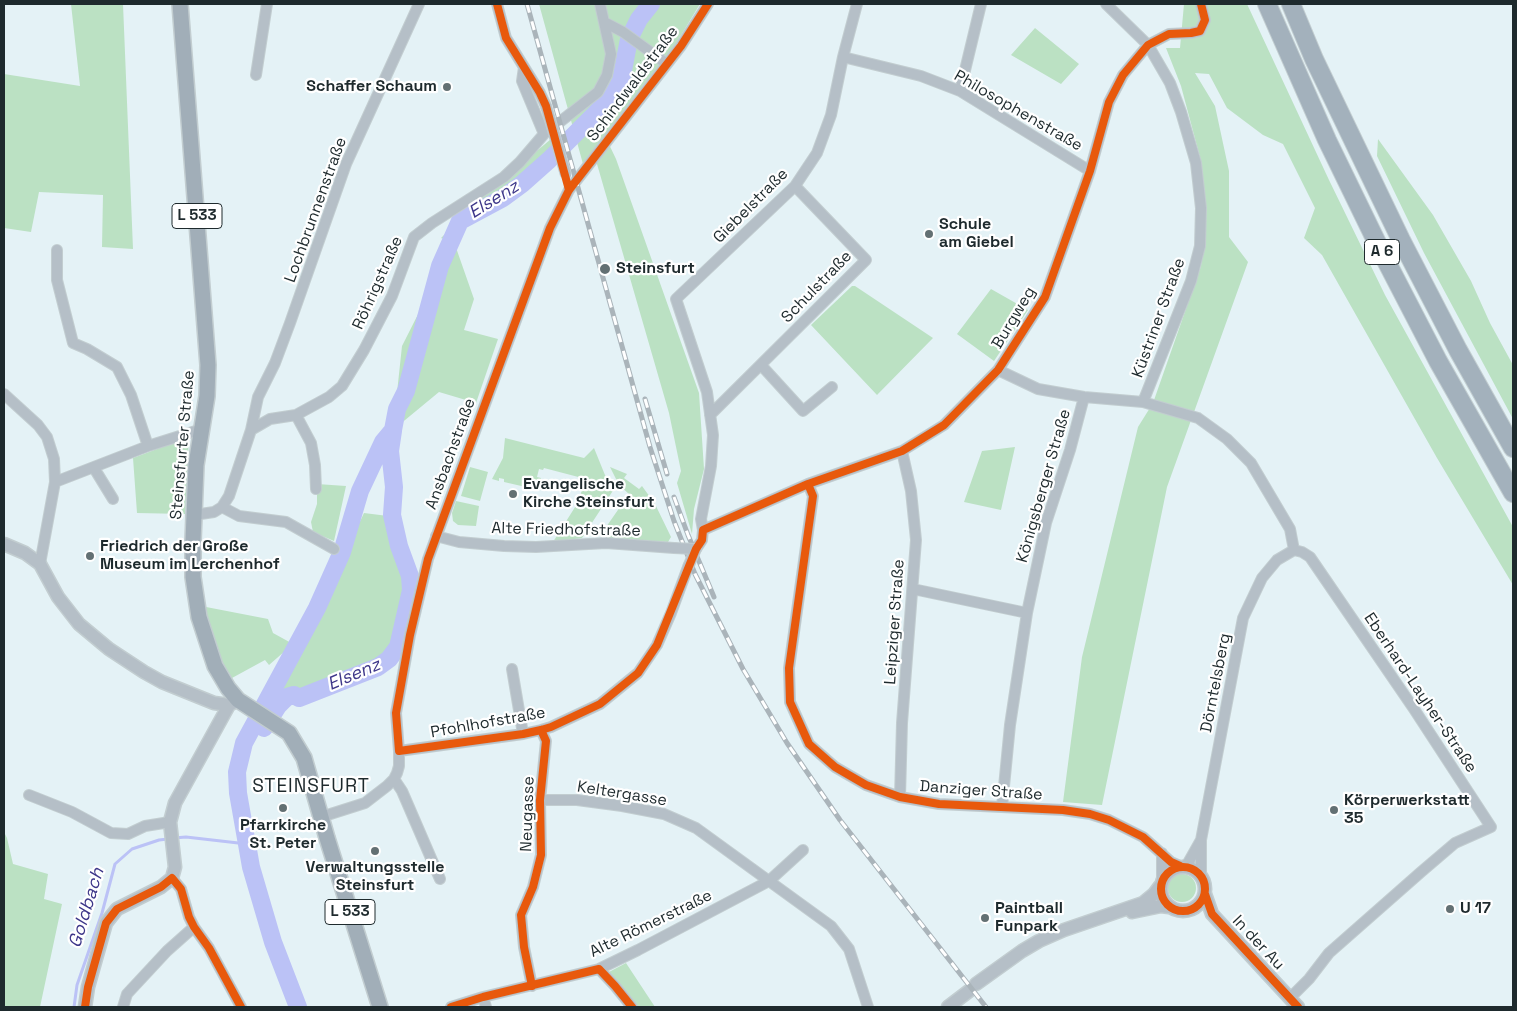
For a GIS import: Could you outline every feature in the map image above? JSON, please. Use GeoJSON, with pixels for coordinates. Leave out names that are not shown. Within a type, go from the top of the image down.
{"type":"FeatureCollection","features":[{"type":"Feature","properties":{"kind":"highway","name":"A 6"},"geometry":{"type":"LineString","coordinates":[[1267,4],[1324,132],[1381,251],[1438,361],[1513,492]]}},
{"type":"Feature","properties":{"kind":"highway","name":"A 6"},"geometry":{"type":"LineString","coordinates":[[1291,4],[1314,59],[1406,248],[1458,350],[1513,448]]}},
{"type":"Feature","properties":{"kind":"main road","name":"Steinsfurter Straße"},"geometry":{"type":"LineString","coordinates":[[180,4],[206,338],[207,388],[196,465],[193,577],[199,617],[215,666],[233,702]]}},
{"type":"Feature","properties":{"kind":"main road","name":"L 533"},"geometry":{"type":"LineString","coordinates":[[233,702],[254,710],[289,733],[304,758],[380,1007]]}},
{"type":"Feature","properties":{"kind":"street"},"geometry":{"type":"LineString","coordinates":[[256,75],[267,4]]}},
{"type":"Feature","properties":{"kind":"street","name":"Lochbrunnenstraße"},"geometry":{"type":"LineString","coordinates":[[251,430],[258,398],[275,363],[346,164],[419,4]]}},
{"type":"Feature","properties":{"kind":"street"},"geometry":{"type":"LineString","coordinates":[[497,4],[506,38],[546,106],[569,190]]}},
{"type":"Feature","properties":{"kind":"street","name":"Röhrigstraße"},"geometry":{"type":"LineString","coordinates":[[251,430],[270,419],[296,415],[329,397],[342,386],[364,350],[392,296],[414,237],[432,223],[504,177],[544,134],[598,92],[607,75],[611,54],[600,4]]}},
{"type":"Feature","properties":{"kind":"street","name":"Schindwaldstraße"},"geometry":{"type":"LineString","coordinates":[[577,180],[681,46],[708,4]]}},
{"type":"Feature","properties":{"kind":"street","name":"Giebelstraße"},"geometry":{"type":"LineString","coordinates":[[710,415],[707,392],[676,299],[795,186],[817,153],[831,114],[858,4]]}},
{"type":"Feature","properties":{"kind":"street"},"geometry":{"type":"LineString","coordinates":[[960,92],[981,4]]}},
{"type":"Feature","properties":{"kind":"street","name":"Burgweg"},"geometry":{"type":"LineString","coordinates":[[703,535],[808,484],[902,451],[944,424],[998,370],[1045,297],[1090,171],[1109,102],[1124,75],[1148,45],[1169,34],[1200,31],[1205,20],[1201,4]]}},
{"type":"Feature","properties":{"kind":"street","name":"Küstriner Straße"},"geometry":{"type":"LineString","coordinates":[[1111,5],[1148,45],[1170,83],[1196,163],[1201,208],[1200,246],[1191,281],[1143,402]]}},
{"type":"Feature","properties":{"kind":"street"},"geometry":{"type":"LineString","coordinates":[[604,22],[623,32],[666,64]]}},
{"type":"Feature","properties":{"kind":"street","name":"Philosophenstraße"},"geometry":{"type":"LineString","coordinates":[[844,57],[921,76],[960,92],[1090,171]]}},
{"type":"Feature","properties":{"kind":"street"},"geometry":{"type":"LineString","coordinates":[[524,67],[522,81],[544,134]]}},
{"type":"Feature","properties":{"kind":"street","name":"Ansbachstraße"},"geometry":{"type":"LineString","coordinates":[[399,751],[396,713],[421,584],[436,536],[550,228],[569,190],[577,180]]}},
{"type":"Feature","properties":{"kind":"street","name":"Schulstraße"},"geometry":{"type":"LineString","coordinates":[[710,415],[866,260],[795,186]]}},
{"type":"Feature","properties":{"kind":"street"},"geometry":{"type":"LineString","coordinates":[[57,250],[57,280],[73,343],[87,348],[117,367],[131,395],[148,446]]}},
{"type":"Feature","properties":{"kind":"street"},"geometry":{"type":"LineString","coordinates":[[761,365],[803,412],[832,387]]}},
{"type":"Feature","properties":{"kind":"street"},"geometry":{"type":"LineString","coordinates":[[998,370],[1038,389],[1084,397],[1143,402],[1198,418],[1227,439],[1251,464],[1290,529],[1294,550]]}},
{"type":"Feature","properties":{"kind":"street"},"geometry":{"type":"LineString","coordinates":[[4,394],[38,425],[47,437],[54,460],[55,482],[40,564]]}},
{"type":"Feature","properties":{"kind":"street","name":"Königsberger Straße"},"geometry":{"type":"LineString","coordinates":[[1002,808],[1010,725],[1027,613],[1046,523],[1070,450],[1084,397]]}},
{"type":"Feature","properties":{"kind":"street"},"geometry":{"type":"LineString","coordinates":[[296,415],[311,443],[316,489]]}},
{"type":"Feature","properties":{"kind":"street"},"geometry":{"type":"LineString","coordinates":[[696,549],[703,535],[701,519],[711,466],[713,435],[710,415]]}},
{"type":"Feature","properties":{"kind":"street"},"geometry":{"type":"LineString","coordinates":[[55,482],[148,446],[202,429]]}},
{"type":"Feature","properties":{"kind":"street"},"geometry":{"type":"LineString","coordinates":[[194,516],[214,512],[222,507],[229,496],[251,430]]}},
{"type":"Feature","properties":{"kind":"street","name":"Leipziger Straße"},"geometry":{"type":"LineString","coordinates":[[900,797],[902,723],[916,540],[911,491],[902,451]]}},
{"type":"Feature","properties":{"kind":"street"},"geometry":{"type":"LineString","coordinates":[[94,468],[112,499]]}},
{"type":"Feature","properties":{"kind":"street","name":"Danziger Straße"},"geometry":{"type":"LineString","coordinates":[[808,484],[812,496],[789,668],[790,702],[808,744],[835,767],[866,786],[900,797],[939,804],[1063,810],[1090,814],[1109,820],[1143,837],[1162,853],[1182,866]]}},
{"type":"Feature","properties":{"kind":"street"},"geometry":{"type":"LineString","coordinates":[[222,507],[239,516],[286,522],[334,549]]}},
{"type":"Feature","properties":{"kind":"street","name":"Alte Friedhofstraße"},"geometry":{"type":"LineString","coordinates":[[436,536],[458,542],[504,546],[536,547],[606,543],[696,549]]}},
{"type":"Feature","properties":{"kind":"street"},"geometry":{"type":"LineString","coordinates":[[4,544],[26,553],[40,564],[58,597],[79,624],[109,649],[162,682],[214,703],[233,702]]}},
{"type":"Feature","properties":{"kind":"street","name":"Pfohlhofstraße"},"geometry":{"type":"LineString","coordinates":[[399,751],[541,730],[600,704],[638,673],[657,645],[696,549]]}},
{"type":"Feature","properties":{"kind":"street","name":"Dörntelsberg"},"geometry":{"type":"LineString","coordinates":[[1201,876],[1201,840],[1243,618],[1262,578],[1277,560],[1294,550]]}},
{"type":"Feature","properties":{"kind":"street","name":"Eberhard-Layher-Straße"},"geometry":{"type":"LineString","coordinates":[[1294,550],[1310,557],[1414,709],[1491,827],[1455,843],[1329,953],[1308,979],[1294,1002]]}},
{"type":"Feature","properties":{"kind":"street"},"geometry":{"type":"LineString","coordinates":[[913,590],[1027,613]]}},
{"type":"Feature","properties":{"kind":"street","name":"Pfohlhofstraße"},"geometry":{"type":"LineString","coordinates":[[512,669],[523,734]]}},
{"type":"Feature","properties":{"kind":"street"},"geometry":{"type":"LineString","coordinates":[[85,1007],[88,987],[106,923],[117,909],[161,887],[172,878],[175,867],[170,826],[175,803],[233,702]]}},
{"type":"Feature","properties":{"kind":"street","name":"Neugasse"},"geometry":{"type":"LineString","coordinates":[[532,986],[524,947],[521,915],[533,887],[541,855],[540,800],[546,741],[541,730]]}},
{"type":"Feature","properties":{"kind":"street"},"geometry":{"type":"LineString","coordinates":[[321,817],[365,803],[394,780],[399,766],[399,751]]}},
{"type":"Feature","properties":{"kind":"street"},"geometry":{"type":"LineString","coordinates":[[394,780],[402,790],[440,878]]}},
{"type":"Feature","properties":{"kind":"street"},"geometry":{"type":"LineString","coordinates":[[29,795],[72,812],[111,833],[128,834],[144,826],[170,826]]}},
{"type":"Feature","properties":{"kind":"street","name":"Keltergasse"},"geometry":{"type":"LineString","coordinates":[[540,800],[576,800],[664,814],[696,828],[769,881]]}},
{"type":"Feature","properties":{"kind":"street","name":"Dörntelsberg"},"geometry":{"type":"LineString","coordinates":[[1182,866],[1188,863],[1201,840]]}},
{"type":"Feature","properties":{"kind":"street","name":"Alte Römerstraße"},"geometry":{"type":"LineString","coordinates":[[451,1007],[485,1002],[532,986],[599,969],[769,881],[803,850]]}},
{"type":"Feature","properties":{"kind":"street"},"geometry":{"type":"LineString","coordinates":[[1162,853],[1161,894],[1169,907]]}},
{"type":"Feature","properties":{"kind":"street"},"geometry":{"type":"LineString","coordinates":[[948,1007],[1022,951],[1039,941],[1064,930],[1147,900],[1161,883],[1166,873],[1182,866],[1191,868],[1201,876],[1205,887],[1203,899],[1195,908],[1182,911],[1161,906],[1119,915],[1107,915]]}},
{"type":"Feature","properties":{"kind":"street"},"geometry":{"type":"LineString","coordinates":[[172,878],[181,889],[194,927],[209,948],[241,1007]]}},
{"type":"Feature","properties":{"kind":"street"},"geometry":{"type":"LineString","coordinates":[[769,881],[832,926],[849,949],[868,1007]]}},
{"type":"Feature","properties":{"kind":"street","name":"In der Au"},"geometry":{"type":"LineString","coordinates":[[1205,894],[1212,914]]}},
{"type":"Feature","properties":{"kind":"street","name":"In der Au"},"geometry":{"type":"LineString","coordinates":[[1195,908],[1212,914],[1294,1002]]}},
{"type":"Feature","properties":{"kind":"street"},"geometry":{"type":"LineString","coordinates":[[123,1007],[127,994],[167,951],[194,927]]}},
{"type":"Feature","properties":{"kind":"street"},"geometry":{"type":"LineString","coordinates":[[599,969],[632,1007]]}},
{"type":"Feature","properties":{"kind":"green space"},"geometry":{"type":"Polygon","coordinates":[[[71,4],[123,4],[133,249],[102,247],[103,195],[39,192],[31,232],[4,228],[4,74],[80,86],[71,4]]]}},
{"type":"Feature","properties":{"kind":"green space"},"geometry":{"type":"Polygon","coordinates":[[[539,4],[700,4],[672,50],[605,136],[616,159],[699,393],[704,469],[694,509],[692,534],[677,483],[681,471],[669,413],[597,164],[591,154],[583,164],[539,4]]]}},
{"type":"Feature","properties":{"kind":"green space"},"geometry":{"type":"Polygon","coordinates":[[[1184,4],[1247,4],[1385,295],[1513,527],[1513,585],[1437,458],[1322,255],[1304,238],[1315,208],[1283,144],[1263,135],[1227,108],[1209,74],[1195,73],[1215,106],[1229,171],[1229,237],[1248,262],[1167,487],[1102,805],[1063,802],[1082,657],[1138,427],[1153,403],[1201,266],[1205,222],[1201,161],[1181,86],[1166,48],[1180,48],[1184,4]]]}},
{"type":"Feature","properties":{"kind":"green space"},"geometry":{"type":"Polygon","coordinates":[[[1035,28],[1079,64],[1061,84],[1011,55],[1035,28]]]}},
{"type":"Feature","properties":{"kind":"green space"},"geometry":{"type":"Polygon","coordinates":[[[551,139],[558,159],[522,188],[500,202],[467,215],[454,242],[474,299],[464,330],[498,339],[476,403],[439,392],[393,430],[402,346],[454,243],[441,238],[487,193],[551,139]]]}},
{"type":"Feature","properties":{"kind":"green space"},"geometry":{"type":"Polygon","coordinates":[[[1378,139],[1433,215],[1471,281],[1490,323],[1513,365],[1513,419],[1424,253],[1377,156],[1378,139]]]}},
{"type":"Feature","properties":{"kind":"green space"},"geometry":{"type":"Polygon","coordinates":[[[852,286],[855,286],[933,338],[877,395],[811,325],[852,286]]]}},
{"type":"Feature","properties":{"kind":"green space"},"geometry":{"type":"Polygon","coordinates":[[[991,289],[1028,310],[994,361],[957,334],[991,289]]]}},
{"type":"Feature","properties":{"kind":"green space"},"geometry":{"type":"Polygon","coordinates":[[[189,437],[185,514],[137,513],[133,458],[189,437]]]}},
{"type":"Feature","properties":{"kind":"green space"},"geometry":{"type":"Polygon","coordinates":[[[505,438],[584,458],[594,448],[607,480],[616,486],[582,538],[553,542],[577,504],[586,479],[544,468],[543,470],[539,469],[537,477],[541,478],[540,486],[531,484],[530,488],[504,482],[504,479],[499,478],[499,481],[492,479],[503,458],[505,438]]]}},
{"type":"Feature","properties":{"kind":"green space"},"geometry":{"type":"Polygon","coordinates":[[[1015,447],[1001,510],[964,502],[982,451],[1015,447]]]}},
{"type":"Feature","properties":{"kind":"green space"},"geometry":{"type":"Polygon","coordinates":[[[470,467],[488,472],[480,501],[461,496],[470,467]]]}},
{"type":"Feature","properties":{"kind":"green space"},"geometry":{"type":"Polygon","coordinates":[[[610,467],[627,474],[624,478],[639,489],[642,486],[655,504],[671,537],[668,542],[607,539],[604,530],[629,494],[619,485],[610,467]]]}},
{"type":"Feature","properties":{"kind":"green space"},"geometry":{"type":"Polygon","coordinates":[[[317,484],[346,486],[334,541],[313,532],[311,522],[317,504],[317,484]]]}},
{"type":"Feature","properties":{"kind":"green space"},"geometry":{"type":"Polygon","coordinates":[[[456,501],[479,506],[476,526],[458,525],[453,521],[452,513],[456,501]]]}},
{"type":"Feature","properties":{"kind":"green space"},"geometry":{"type":"Polygon","coordinates":[[[364,513],[388,516],[403,560],[409,589],[396,645],[387,658],[283,696],[273,696],[303,642],[364,513]]]}},
{"type":"Feature","properties":{"kind":"green space"},"geometry":{"type":"Polygon","coordinates":[[[201,606],[268,619],[273,633],[293,644],[269,665],[265,660],[232,678],[229,673],[227,674],[201,606]]]}},
{"type":"Feature","properties":{"kind":"green space"},"geometry":{"type":"Polygon","coordinates":[[[4,832],[13,864],[48,874],[44,899],[62,904],[40,1007],[4,1007],[4,832]]]}},
{"type":"Feature","properties":{"kind":"green space"},"geometry":{"type":"Polygon","coordinates":[[[1182,874],[1192,878],[1196,888],[1192,898],[1182,902],[1172,898],[1168,888],[1172,878],[1182,874]]]}},
{"type":"Feature","properties":{"kind":"green space"},"geometry":{"type":"Polygon","coordinates":[[[626,963],[655,1007],[636,1007],[609,972],[626,963]]]}},
{"type":"Feature","properties":{"kind":"waterway","name":"Elsenz"},"geometry":{"type":"LineString","coordinates":[[298,1007],[273,942],[251,867],[238,793],[237,772],[244,743],[317,608],[342,552],[360,491],[383,442],[393,430],[397,409],[406,391],[440,266],[460,221],[503,198],[522,184],[549,160],[612,97],[621,81],[629,39],[639,19],[651,4]]}},
{"type":"Feature","properties":{"kind":"waterway","name":"Elsenz"},"geometry":{"type":"LineString","coordinates":[[264,728],[278,706],[287,697],[294,695],[299,698],[378,667],[389,659],[398,647],[411,590],[410,576],[399,546],[392,515],[394,487],[390,451],[393,431]]}},
{"type":"Feature","properties":{"kind":"waterway","name":"Goldbach"},"geometry":{"type":"LineString","coordinates":[[174,838],[186,837],[247,844]]}},
{"type":"Feature","properties":{"kind":"waterway","name":"Goldbach"},"geometry":{"type":"LineString","coordinates":[[74,1007],[77,985],[102,913],[115,864],[132,849],[168,839]]}},
{"type":"Feature","properties":{"kind":"railway"},"geometry":{"type":"LineString","coordinates":[[527,4],[650,447],[674,521],[695,574],[743,669],[787,743],[840,820],[986,1007]]}},
{"type":"Feature","properties":{"kind":"railway"},"geometry":{"type":"LineString","coordinates":[[645,399],[667,474]]}},
{"type":"Feature","properties":{"kind":"railway"},"geometry":{"type":"LineString","coordinates":[[674,497],[714,597]]}},
{"type":"Feature","properties":{"kind":"cycle path"},"geometry":{"type":"LineString","coordinates":[[497,4],[506,38],[546,106],[569,190]]}},
{"type":"Feature","properties":{"kind":"cycle path"},"geometry":{"type":"LineString","coordinates":[[708,4],[681,46],[569,190],[550,228],[428,559],[410,635],[396,713],[399,751],[541,730],[600,704],[638,673],[657,645],[696,549],[702,540],[703,530],[808,484],[902,451],[944,425],[998,370],[1045,297],[1090,171],[1109,102],[1123,75],[1148,45],[1169,34],[1200,31],[1205,20],[1201,4]]}},
{"type":"Feature","properties":{"kind":"cycle path"},"geometry":{"type":"LineString","coordinates":[[808,484],[813,496],[789,668],[790,702],[809,744],[835,767],[866,785],[900,797],[939,804],[1063,810],[1090,814],[1109,820],[1143,837],[1171,862],[1180,866]]}},
{"type":"Feature","properties":{"kind":"cycle path"},"geometry":{"type":"LineString","coordinates":[[532,986],[524,947],[521,915],[533,887],[541,855],[540,800],[546,741],[541,730]]}},
{"type":"Feature","properties":{"kind":"cycle path"},"geometry":{"type":"LineString","coordinates":[[1187,867],[1199,873],[1204,880],[1205,889],[1204,898],[1199,905],[1192,910],[1179,911],[1171,908],[1164,901],[1161,885],[1164,877],[1171,870],[1187,867]]}},
{"type":"Feature","properties":{"kind":"cycle path"},"geometry":{"type":"LineString","coordinates":[[85,1007],[88,987],[106,923],[117,909],[161,887],[172,878],[181,889],[194,927],[209,948],[241,1007]]}},
{"type":"Feature","properties":{"kind":"cycle path"},"geometry":{"type":"LineString","coordinates":[[1205,894],[1212,914],[1298,1007]]}},
{"type":"Feature","properties":{"kind":"cycle path"},"geometry":{"type":"LineString","coordinates":[[451,1007],[483,997],[599,969],[632,1007]]}},
{"type":"Feature","properties":{"kind":"place","name":"Schaffer Schaum"},"geometry":{"type":"Point","coordinates":[447,87]}},
{"type":"Feature","properties":{"kind":"place","name":"Schule am Giebel"},"geometry":{"type":"Point","coordinates":[929,234]}},
{"type":"Feature","properties":{"kind":"place","name":"Steinsfurt"},"geometry":{"type":"Point","coordinates":[605,269]}},
{"type":"Feature","properties":{"kind":"place","name":"Evangelische Kirche Steinsfurt"},"geometry":{"type":"Point","coordinates":[513,494]}},
{"type":"Feature","properties":{"kind":"place","name":"Friedrich der Große Museum im Lerchenhof"},"geometry":{"type":"Point","coordinates":[90,556]}},
{"type":"Feature","properties":{"kind":"place","name":"Pfarrkirche St. Peter"},"geometry":{"type":"Point","coordinates":[283,808]}},
{"type":"Feature","properties":{"kind":"place","name":"Körperwerkstatt 35"},"geometry":{"type":"Point","coordinates":[1334,810]}},
{"type":"Feature","properties":{"kind":"place","name":"Verwaltungsstelle Steinsfurt"},"geometry":{"type":"Point","coordinates":[375,851]}},
{"type":"Feature","properties":{"kind":"place","name":"U 17"},"geometry":{"type":"Point","coordinates":[1450,909]}},
{"type":"Feature","properties":{"kind":"place","name":"Paintball Funpark"},"geometry":{"type":"Point","coordinates":[985,918]}},
{"type":"Feature","properties":{"kind":"district","name":"STEINSFURT"},"geometry":{"type":"Point","coordinates":[311,787]}}]}
